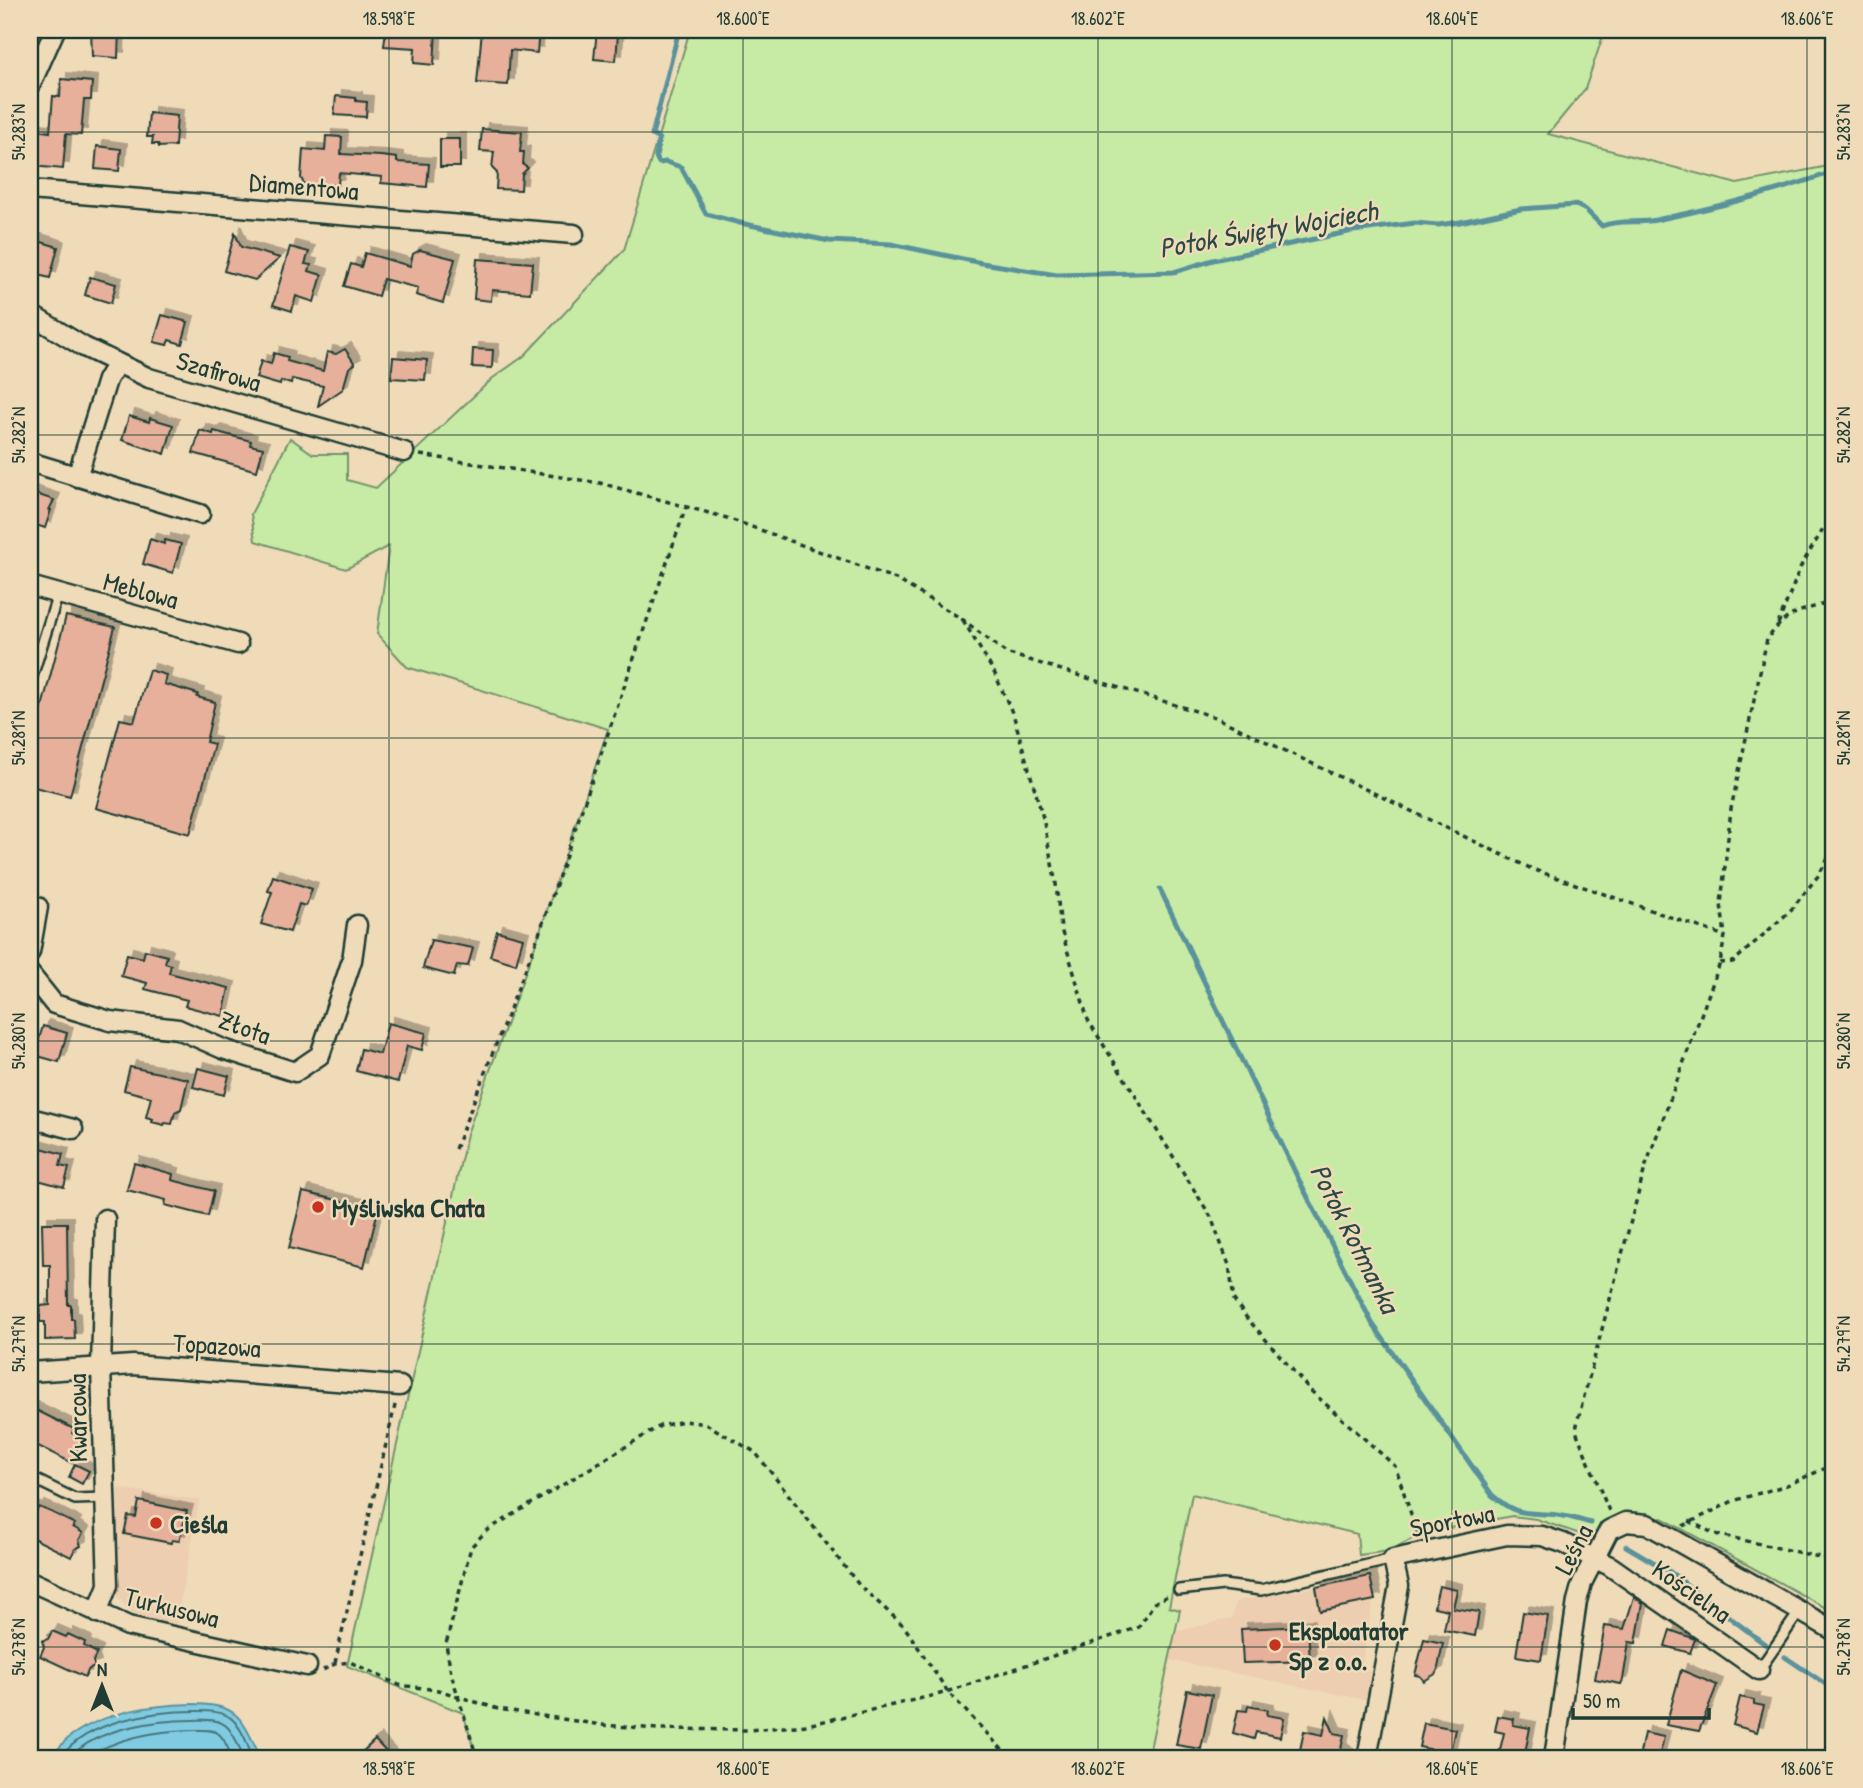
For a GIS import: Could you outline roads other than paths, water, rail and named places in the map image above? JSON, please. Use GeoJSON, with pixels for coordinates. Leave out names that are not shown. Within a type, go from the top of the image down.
{"type":"FeatureCollection","features":[{"type":"Feature","properties":{"kind":"street"},"geometry":{"type":"LineString","coordinates":[[30,86],[55,30]]}},
{"type":"Feature","properties":{"kind":"street","name":"Diamentowa"},"geometry":{"type":"LineString","coordinates":[[30,190],[575,234]]}},
{"type":"Feature","properties":{"kind":"street","name":"Szafirowa"},"geometry":{"type":"LineString","coordinates":[[30,314],[84,347],[149,378],[404,452]]}},
{"type":"Feature","properties":{"kind":"street"},"geometry":{"type":"LineString","coordinates":[[77,477],[107,380],[117,363]]}},
{"type":"Feature","properties":{"kind":"street"},"geometry":{"type":"LineString","coordinates":[[30,462],[200,514]]}},
{"type":"Feature","properties":{"kind":"street","name":"Meblowa"},"geometry":{"type":"LineString","coordinates":[[30,586],[238,644]]}},
{"type":"Feature","properties":{"kind":"street"},"geometry":{"type":"LineString","coordinates":[[30,905],[38,907],[30,952]]}},
{"type":"Feature","properties":{"kind":"street","name":"Złota"},"geometry":{"type":"LineString","coordinates":[[30,974],[54,1004],[110,1021],[178,1029],[223,1049],[295,1072],[320,1055],[352,960],[357,925]]}},
{"type":"Feature","properties":{"kind":"street"},"geometry":{"type":"LineString","coordinates":[[30,1118],[73,1129]]}},
{"type":"Feature","properties":{"kind":"street","name":"Kwarcowa"},"geometry":{"type":"LineString","coordinates":[[97,1613],[108,1585],[101,1367],[105,1219]]}},
{"type":"Feature","properties":{"kind":"street","name":"Topazowa"},"geometry":{"type":"LineString","coordinates":[[30,1372],[132,1365],[400,1386]]}},
{"type":"Feature","properties":{"kind":"street","name":"Leśna"},"geometry":{"type":"LineString","coordinates":[[1554,1758],[1577,1601],[1593,1558],[1609,1530],[1615,1525],[1638,1522],[1671,1536],[1833,1630]]}},
{"type":"Feature","properties":{"kind":"street","name":"Sportowa"},"geometry":{"type":"LineString","coordinates":[[1367,1758],[1399,1586],[1393,1559],[1507,1535],[1542,1536],[1593,1558]]}},
{"type":"Feature","properties":{"kind":"street","name":"Kościelna"},"geometry":{"type":"LineString","coordinates":[[1593,1558],[1610,1566],[1759,1670]]}},
{"type":"Feature","properties":{"kind":"street","name":"Turkusowa"},"geometry":{"type":"LineString","coordinates":[[30,1581],[128,1626],[307,1666]]}},
{"type":"Feature","properties":{"kind":"lane"},"geometry":{"type":"LineString","coordinates":[[30,683],[58,594]]}},
{"type":"Feature","properties":{"kind":"lane"},"geometry":{"type":"LineString","coordinates":[[30,1477],[75,1499],[105,1498]]}},
{"type":"Feature","properties":{"kind":"lane"},"geometry":{"type":"LineString","coordinates":[[1180,1590],[1223,1585],[1261,1590],[1393,1559]]}},
{"type":"Feature","properties":{"kind":"lane"},"geometry":{"type":"LineString","coordinates":[[1759,1670],[1800,1611]]}},
{"type":"Feature","properties":{"kind":"water"},"geometry":{"type":"Polygon","coordinates":[[[192,1704],[218,1707],[235,1714],[246,1729],[258,1752],[258,1758],[49,1758],[72,1735],[100,1720],[145,1708],[192,1704]]]}},
{"type":"Feature","properties":{"kind":"waterway","name":"Potok Święty Wojciech"},"geometry":{"type":"LineString","coordinates":[[679,30],[652,135],[659,139],[656,157],[659,163],[666,162],[681,167],[706,214],[829,241],[891,244],[1057,275],[1174,272],[1213,260],[1353,231],[1415,223],[1438,225],[1521,209],[1576,205],[1586,210],[1602,226],[1649,221],[1745,199],[1833,172]]}},
{"type":"Feature","properties":{"kind":"waterway","name":"Potok Rotmanka"},"geometry":{"type":"LineString","coordinates":[[1160,889],[1297,1176],[1372,1323],[1492,1495],[1515,1510],[1591,1523]]}},
{"type":"Feature","properties":{"kind":"waterway","name":"Potok Rotmanka"},"geometry":{"type":"LineString","coordinates":[[1626,1546],[1670,1572],[1766,1645]]}},
{"type":"Feature","properties":{"kind":"waterway","name":"Potok Rotmanka"},"geometry":{"type":"LineString","coordinates":[[1785,1657],[1833,1689]]}},
{"type":"Feature","properties":{"kind":"place","name":"Myśliwska Chata"},"geometry":{"type":"Point","coordinates":[318,1207]}},
{"type":"Feature","properties":{"kind":"place","name":"Cieśla"},"geometry":{"type":"Point","coordinates":[156,1523]}},
{"type":"Feature","properties":{"kind":"place","name":"Eksploatator Sp z o.o."},"geometry":{"type":"Point","coordinates":[1275,1645]}}]}
